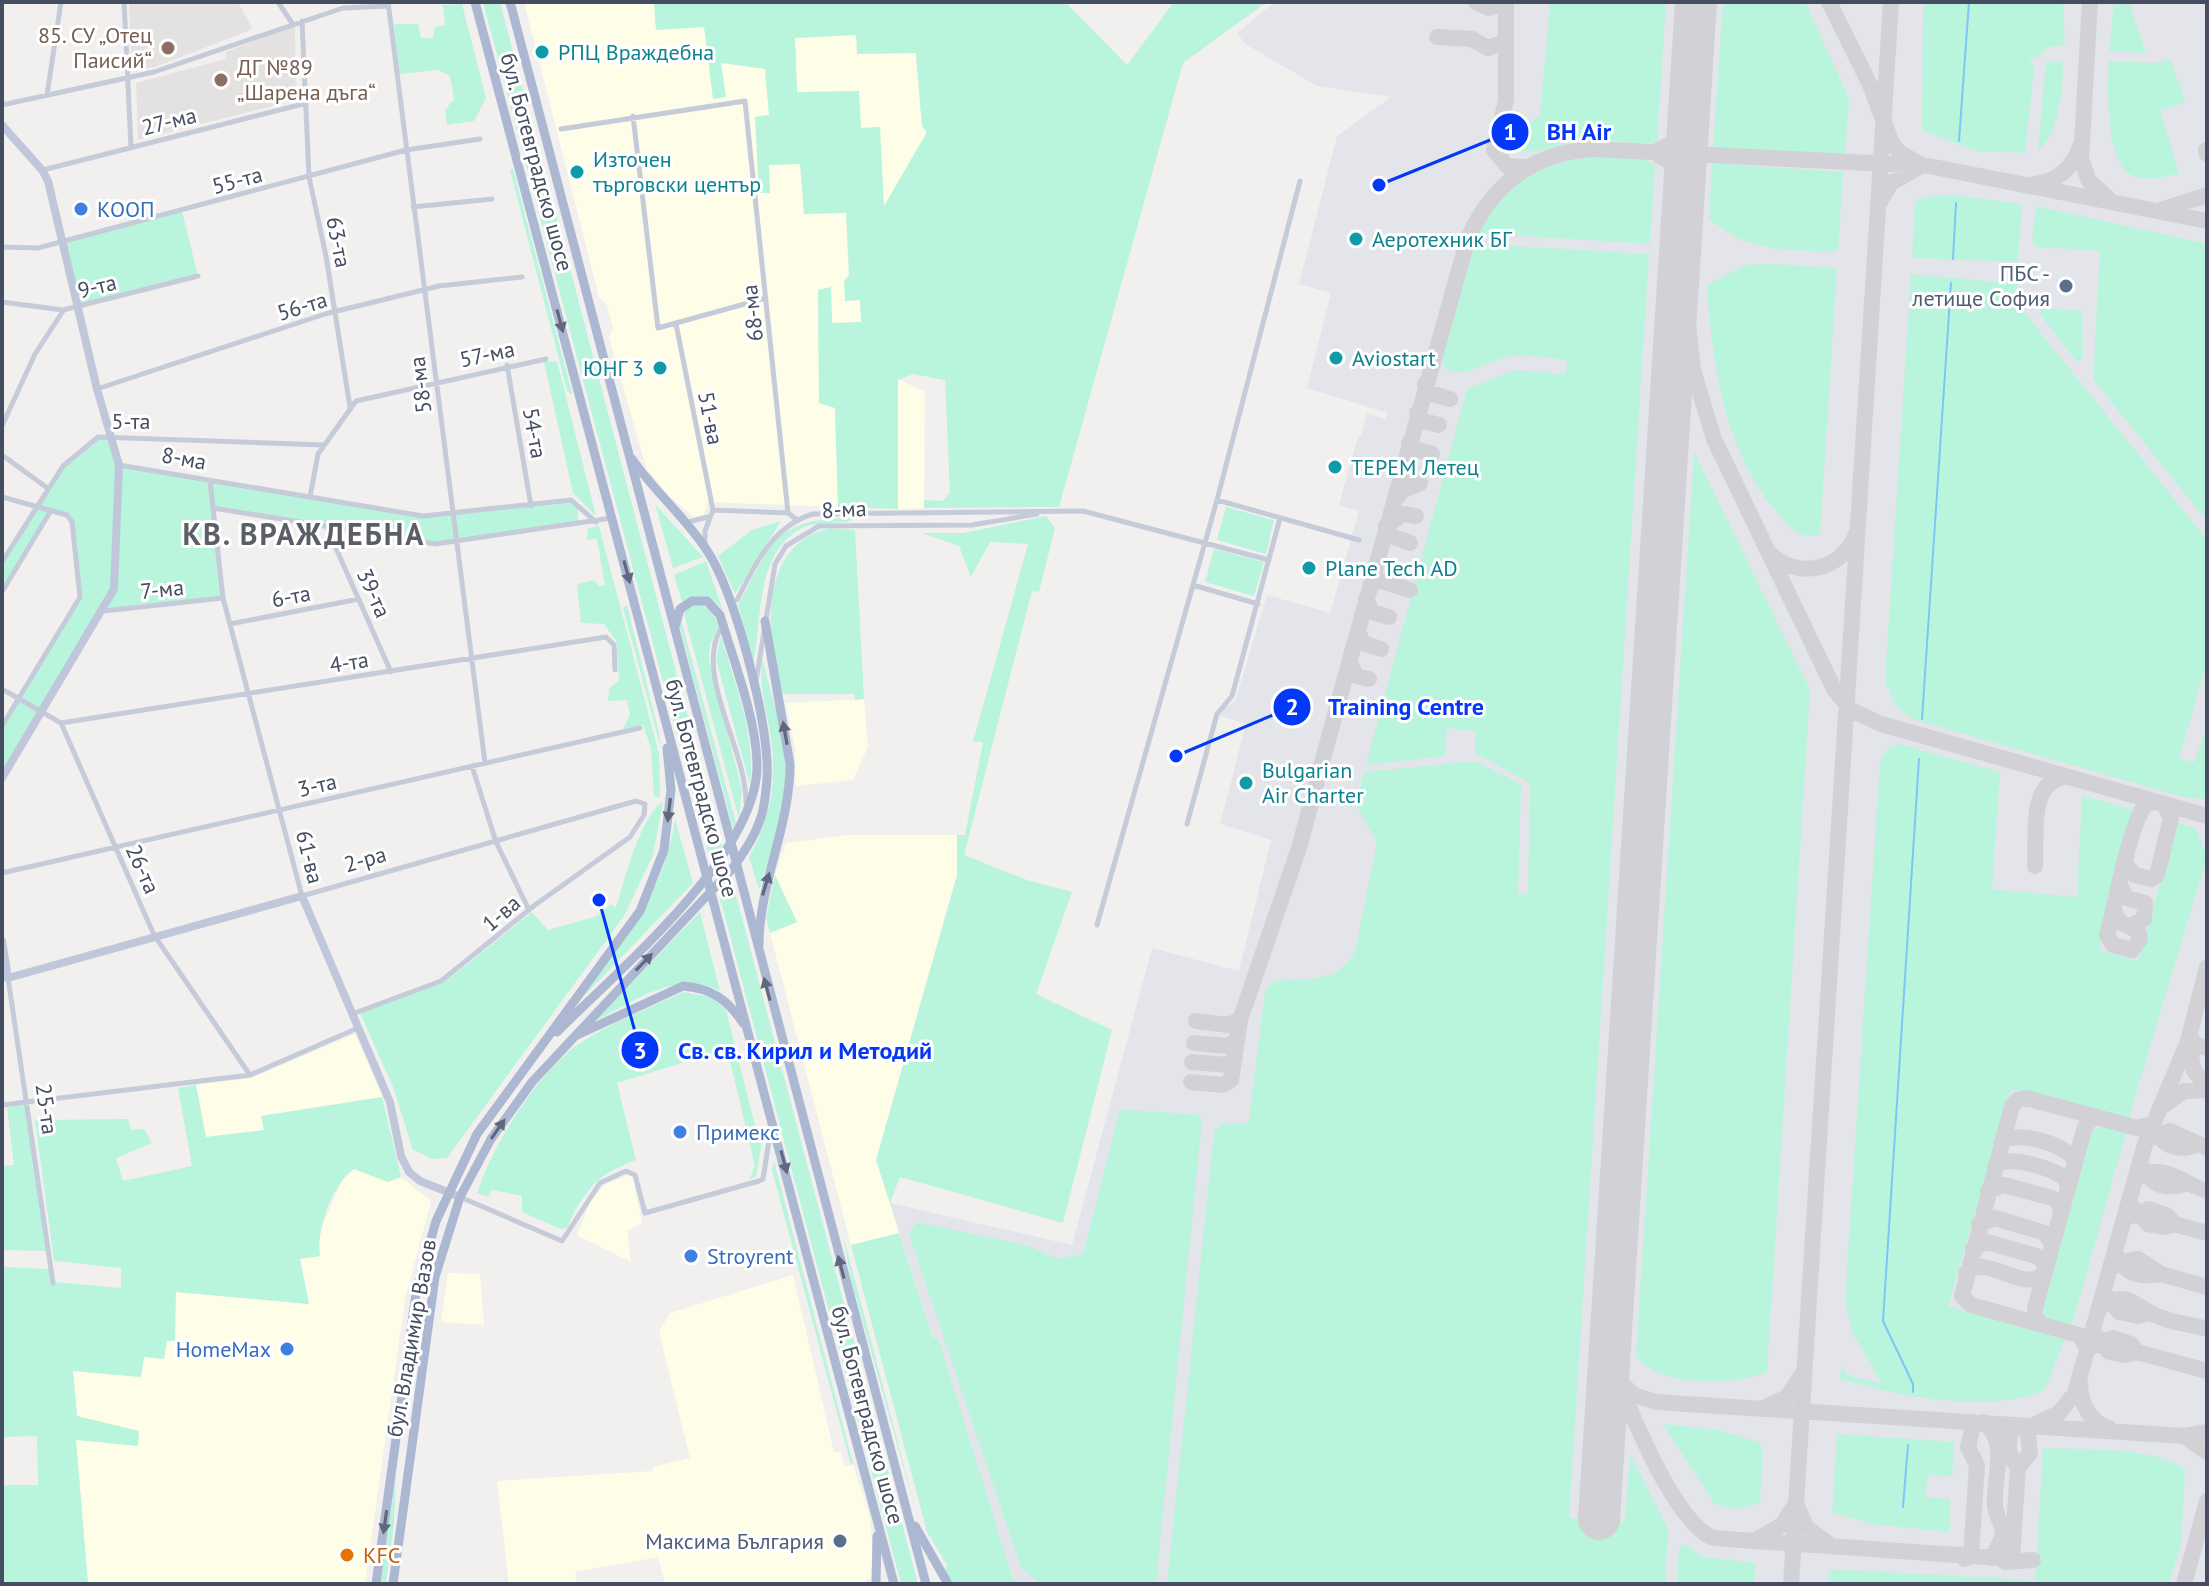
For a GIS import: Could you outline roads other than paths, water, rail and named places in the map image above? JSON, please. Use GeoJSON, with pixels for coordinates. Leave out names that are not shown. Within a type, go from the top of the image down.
{"type":"FeatureCollection","features":[{"type":"Feature","properties":{"kind":"main road","name":"бул. Ботевградско шосе"},"geometry":{"type":"LineString","coordinates":[[475,2],[894,1584]]}},
{"type":"Feature","properties":{"kind":"main road","name":"бул. Ботевградско шосе"},"geometry":{"type":"LineString","coordinates":[[510,2],[759,961],[926,1584]]}},
{"type":"Feature","properties":{"kind":"main road","name":"бул. Владимир Вазов"},"geometry":{"type":"LineString","coordinates":[[393,1584],[435,1277],[460,1197],[491,1139],[532,1082],[570,1038],[732,869],[749,844],[762,813],[767,772],[754,691],[727,592],[705,547],[647,481],[628,453]]}},
{"type":"Feature","properties":{"kind":"main road"},"geometry":{"type":"LineString","coordinates":[[532,1057],[674,913],[735,838],[750,809],[757,764],[728,642],[717,609],[698,600],[685,604],[677,613],[675,639]]}},
{"type":"Feature","properties":{"kind":"main road"},"geometry":{"type":"LineString","coordinates":[[759,961],[760,911],[786,818],[790,775],[765,621]]}},
{"type":"Feature","properties":{"kind":"main road"},"geometry":{"type":"LineString","coordinates":[[532,1057],[640,911],[664,850],[671,771],[647,651]]}},
{"type":"Feature","properties":{"kind":"main road"},"geometry":{"type":"LineString","coordinates":[[570,1038],[683,986],[700,987],[727,1002],[750,1032]]}},
{"type":"Feature","properties":{"kind":"main road","name":"бул. Владимир Вазов"},"geometry":{"type":"LineString","coordinates":[[376,1584],[416,1293],[436,1221],[477,1134],[532,1057]]}},
{"type":"Feature","properties":{"kind":"main road"},"geometry":{"type":"LineString","coordinates":[[870,1493],[878,1542],[876,1584]]}},
{"type":"Feature","properties":{"kind":"main road"},"geometry":{"type":"LineString","coordinates":[[904,1505],[948,1584]]}},
{"type":"Feature","properties":{"kind":"street"},"geometry":{"type":"LineString","coordinates":[[47,95],[61,2]]}},
{"type":"Feature","properties":{"kind":"street"},"geometry":{"type":"LineString","coordinates":[[124,2],[131,147]]}},
{"type":"Feature","properties":{"kind":"street"},"geometry":{"type":"LineString","coordinates":[[278,2],[292,23]]}},
{"type":"Feature","properties":{"kind":"street"},"geometry":{"type":"LineString","coordinates":[[2,105],[180,64],[343,8],[388,4]]}},
{"type":"Feature","properties":{"kind":"street","name":"58-ма"},"geometry":{"type":"LineString","coordinates":[[388,4],[485,763]]}},
{"type":"Feature","properties":{"kind":"street","name":"63-та"},"geometry":{"type":"LineString","coordinates":[[302,21],[303,104],[309,177],[350,407]]}},
{"type":"Feature","properties":{"kind":"street","name":"68-ма"},"geometry":{"type":"LineString","coordinates":[[633,116],[745,101],[788,513]]}},
{"type":"Feature","properties":{"kind":"street","name":"27-ма"},"geometry":{"type":"LineString","coordinates":[[42,170],[303,104]]}},
{"type":"Feature","properties":{"kind":"street"},"geometry":{"type":"LineString","coordinates":[[561,129],[633,116],[658,328],[766,298]]}},
{"type":"Feature","properties":{"kind":"street"},"geometry":{"type":"LineString","coordinates":[[2,125],[42,170],[119,465],[114,589],[104,611],[2,778]]}},
{"type":"Feature","properties":{"kind":"street","name":"55-та"},"geometry":{"type":"LineString","coordinates":[[2,247],[25,250],[62,242],[406,150],[480,139]]}},
{"type":"Feature","properties":{"kind":"street"},"geometry":{"type":"LineString","coordinates":[[1097,925],[1217,500],[1300,181]]}},
{"type":"Feature","properties":{"kind":"street"},"geometry":{"type":"LineString","coordinates":[[413,207],[492,199]]}},
{"type":"Feature","properties":{"kind":"street","name":"9-та"},"geometry":{"type":"LineString","coordinates":[[2,302],[63,310],[198,276]]}},
{"type":"Feature","properties":{"kind":"street","name":"56-та"},"geometry":{"type":"LineString","coordinates":[[97,389],[335,312],[424,290],[522,277]]}},
{"type":"Feature","properties":{"kind":"street"},"geometry":{"type":"LineString","coordinates":[[2,426],[35,354],[63,310]]}},
{"type":"Feature","properties":{"kind":"street","name":"51-ва"},"geometry":{"type":"LineString","coordinates":[[676,324],[711,514],[705,547]]}},
{"type":"Feature","properties":{"kind":"street","name":"57-ма"},"geometry":{"type":"LineString","coordinates":[[350,407],[367,397],[546,359]]}},
{"type":"Feature","properties":{"kind":"street","name":"54-та"},"geometry":{"type":"LineString","coordinates":[[507,365],[531,506]]}},
{"type":"Feature","properties":{"kind":"street"},"geometry":{"type":"LineString","coordinates":[[310,497],[314,464],[323,445],[350,407]]}},
{"type":"Feature","properties":{"kind":"street","name":"5-та"},"geometry":{"type":"LineString","coordinates":[[2,562],[46,487],[81,450],[98,437],[111,435],[323,445]]}},
{"type":"Feature","properties":{"kind":"street"},"geometry":{"type":"LineString","coordinates":[[2,455],[46,487]]}},
{"type":"Feature","properties":{"kind":"street","name":"8-ма"},"geometry":{"type":"LineString","coordinates":[[119,465],[423,516],[571,500],[596,522]]}},
{"type":"Feature","properties":{"kind":"street","name":"61-ва"},"geometry":{"type":"LineString","coordinates":[[210,481],[223,598],[302,896],[390,1102],[401,1156],[409,1172],[420,1181],[460,1197]]}},
{"type":"Feature","properties":{"kind":"street"},"geometry":{"type":"LineString","coordinates":[[2,497],[67,515],[72,522],[80,597],[2,726]]}},
{"type":"Feature","properties":{"kind":"street"},"geometry":{"type":"LineString","coordinates":[[1217,500],[1359,540]]}},
{"type":"Feature","properties":{"kind":"street"},"geometry":{"type":"LineString","coordinates":[[213,508],[421,543],[455,543],[612,518]]}},
{"type":"Feature","properties":{"kind":"street","name":"8-ма"},"geometry":{"type":"LineString","coordinates":[[754,691],[775,564],[786,546],[819,526],[972,525],[1058,511]]}},
{"type":"Feature","properties":{"kind":"street","name":"8-ма"},"geometry":{"type":"LineString","coordinates":[[737,600],[766,548],[796,519],[813,514],[1058,511],[1106,515],[1269,560]]}},
{"type":"Feature","properties":{"kind":"street"},"geometry":{"type":"LineString","coordinates":[[2,592],[50,512]]}},
{"type":"Feature","properties":{"kind":"street"},"geometry":{"type":"LineString","coordinates":[[864,512],[864,525]]}},
{"type":"Feature","properties":{"kind":"street"},"geometry":{"type":"LineString","coordinates":[[680,519],[695,523],[711,514],[788,513],[796,519]]}},
{"type":"Feature","properties":{"kind":"street"},"geometry":{"type":"LineString","coordinates":[[1187,824],[1217,714],[1232,696],[1280,518]]}},
{"type":"Feature","properties":{"kind":"street","name":"39-та"},"geometry":{"type":"LineString","coordinates":[[327,528],[391,672]]}},
{"type":"Feature","properties":{"kind":"street"},"geometry":{"type":"LineString","coordinates":[[1193,585],[1258,604]]}},
{"type":"Feature","properties":{"kind":"street","name":"7-ма"},"geometry":{"type":"LineString","coordinates":[[104,611],[223,598]]}},
{"type":"Feature","properties":{"kind":"street","name":"6-та"},"geometry":{"type":"LineString","coordinates":[[230,624],[359,599]]}},
{"type":"Feature","properties":{"kind":"street"},"geometry":{"type":"LineString","coordinates":[[720,630],[714,642],[712,661],[746,790],[746,806],[735,838]]}},
{"type":"Feature","properties":{"kind":"street","name":"4-та"},"geometry":{"type":"LineString","coordinates":[[61,723],[606,637],[614,645],[615,670]]}},
{"type":"Feature","properties":{"kind":"street"},"geometry":{"type":"LineString","coordinates":[[2,689],[61,723]]}},
{"type":"Feature","properties":{"kind":"street","name":"26-та"},"geometry":{"type":"LineString","coordinates":[[61,723],[154,935],[250,1075]]}},
{"type":"Feature","properties":{"kind":"street","name":"3-та"},"geometry":{"type":"LineString","coordinates":[[2,873],[640,728]]}},
{"type":"Feature","properties":{"kind":"street"},"geometry":{"type":"LineString","coordinates":[[472,766],[496,842],[529,910]]}},
{"type":"Feature","properties":{"kind":"street","name":"2-ра"},"geometry":{"type":"LineString","coordinates":[[5,978],[636,801],[645,804]]}},
{"type":"Feature","properties":{"kind":"street","name":"1-ва"},"geometry":{"type":"LineString","coordinates":[[352,1014],[441,981],[529,910],[630,837],[644,815],[645,804]]}},
{"type":"Feature","properties":{"kind":"street","name":"25-та"},"geometry":{"type":"LineString","coordinates":[[2,941],[5,978],[28,1102],[53,1283]]}},
{"type":"Feature","properties":{"kind":"street"},"geometry":{"type":"LineString","coordinates":[[2,1105],[250,1075],[358,1028]]}},
{"type":"Feature","properties":{"kind":"street"},"geometry":{"type":"LineString","coordinates":[[460,1197],[562,1241],[600,1183],[626,1171],[635,1175],[642,1209],[649,1213],[763,1179],[772,1119]]}},
{"type":"Feature","properties":{"kind":"waterway"},"geometry":{"type":"LineString","coordinates":[[1959,141],[1969,2]]}},
{"type":"Feature","properties":{"kind":"waterway"},"geometry":{"type":"LineString","coordinates":[[1953,259],[1956,203]]}},
{"type":"Feature","properties":{"kind":"waterway"},"geometry":{"type":"LineString","coordinates":[[1922,719],[1951,283]]}},
{"type":"Feature","properties":{"kind":"waterway"},"geometry":{"type":"LineString","coordinates":[[1913,1392],[1913,1384],[1883,1321],[1919,759]]}},
{"type":"Feature","properties":{"kind":"waterway"},"geometry":{"type":"LineString","coordinates":[[1903,1507],[1908,1445]]}},
{"type":"Feature","properties":{"kind":"place","name":"85. СУ „Отец Паисий“"},"geometry":{"type":"Point","coordinates":[168,48]}},
{"type":"Feature","properties":{"kind":"place","name":"РПЦ Враждебна"},"geometry":{"type":"Point","coordinates":[542,52]}},
{"type":"Feature","properties":{"kind":"place","name":"ДГ №89 „Шарена дъга“"},"geometry":{"type":"Point","coordinates":[221,80]}},
{"type":"Feature","properties":{"kind":"place","name":"Източен търговски център"},"geometry":{"type":"Point","coordinates":[577,172]}},
{"type":"Feature","properties":{"kind":"place","name":"BH Air"},"geometry":{"type":"Point","coordinates":[1379,185]}},
{"type":"Feature","properties":{"kind":"place","name":"КООП"},"geometry":{"type":"Point","coordinates":[81,209]}},
{"type":"Feature","properties":{"kind":"place","name":"Аеротехник БГ"},"geometry":{"type":"Point","coordinates":[1356,239]}},
{"type":"Feature","properties":{"kind":"place","name":"ПБС - летище София"},"geometry":{"type":"Point","coordinates":[2066,286]}},
{"type":"Feature","properties":{"kind":"place","name":"Aviostart"},"geometry":{"type":"Point","coordinates":[1336,358]}},
{"type":"Feature","properties":{"kind":"place","name":"ЮНГ 3"},"geometry":{"type":"Point","coordinates":[660,368]}},
{"type":"Feature","properties":{"kind":"place","name":"ТЕРЕМ Летец"},"geometry":{"type":"Point","coordinates":[1335,467]}},
{"type":"Feature","properties":{"kind":"place","name":"Plane Tech AD"},"geometry":{"type":"Point","coordinates":[1309,568]}},
{"type":"Feature","properties":{"kind":"place","name":"Training Centre"},"geometry":{"type":"Point","coordinates":[1176,756]}},
{"type":"Feature","properties":{"kind":"place","name":"Bulgarian Air Charter"},"geometry":{"type":"Point","coordinates":[1246,783]}},
{"type":"Feature","properties":{"kind":"place","name":"Св. св. Кирил и Методий"},"geometry":{"type":"Point","coordinates":[599,900]}},
{"type":"Feature","properties":{"kind":"place","name":"Примекс"},"geometry":{"type":"Point","coordinates":[680,1132]}},
{"type":"Feature","properties":{"kind":"place","name":"Stroyrent"},"geometry":{"type":"Point","coordinates":[691,1256]}},
{"type":"Feature","properties":{"kind":"place","name":"HomeMax"},"geometry":{"type":"Point","coordinates":[287,1349]}},
{"type":"Feature","properties":{"kind":"place","name":"Максима България"},"geometry":{"type":"Point","coordinates":[840,1541]}},
{"type":"Feature","properties":{"kind":"place","name":"KFC"},"geometry":{"type":"Point","coordinates":[347,1555]}},
{"type":"Feature","properties":{"kind":"district","name":"КВ. ВРАЖДЕБНА"},"geometry":{"type":"Point","coordinates":[304,535]}}]}
